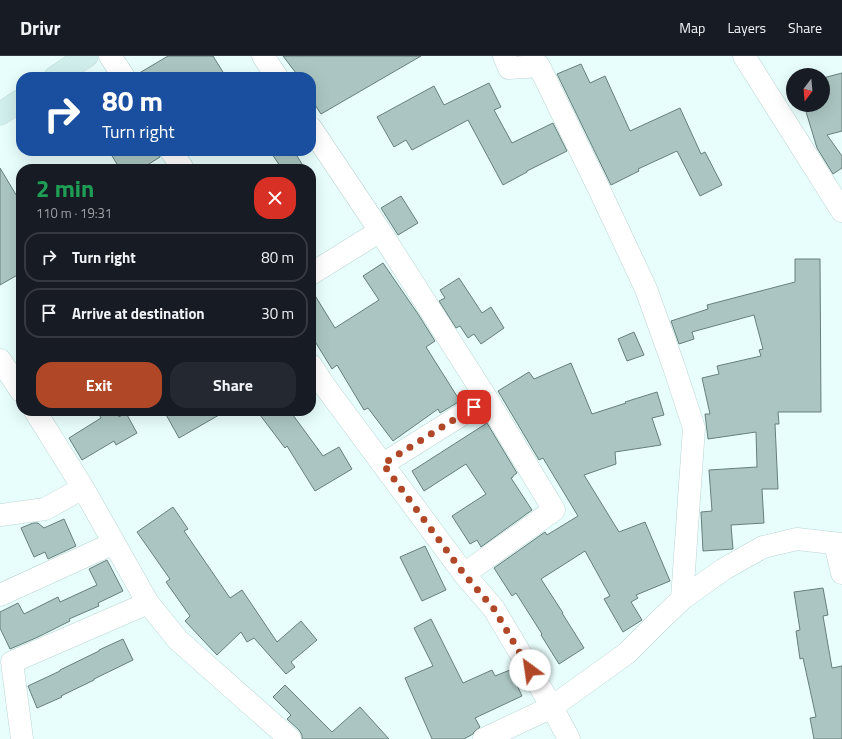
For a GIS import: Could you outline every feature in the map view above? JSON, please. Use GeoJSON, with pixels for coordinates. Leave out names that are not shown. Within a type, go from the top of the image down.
{"type":"FeatureCollection","features":[{"type":"Feature","properties":{"kind":"street"},"geometry":{"type":"LineString","coordinates":[[63,72],[87,56]]}},
{"type":"Feature","properties":{"kind":"street"},"geometry":{"type":"LineString","coordinates":[[110,56],[121,72]]}},
{"type":"Feature","properties":{"kind":"street"},"geometry":{"type":"LineString","coordinates":[[263,56],[274,72]]}},
{"type":"Feature","properties":{"kind":"street"},"geometry":{"type":"LineString","coordinates":[[504,56],[509,68],[539,66],[646,289],[694,428],[682,599]]}},
{"type":"Feature","properties":{"kind":"street"},"geometry":{"type":"LineString","coordinates":[[744,56],[842,211]]}},
{"type":"Feature","properties":{"kind":"street"},"geometry":{"type":"LineString","coordinates":[[0,114],[16,103]]}},
{"type":"Feature","properties":{"kind":"street"},"geometry":{"type":"LineString","coordinates":[[316,135],[380,231],[487,399],[554,510],[464,574]]}},
{"type":"Feature","properties":{"kind":"street"},"geometry":{"type":"LineString","coordinates":[[316,271],[380,231]]}},
{"type":"Feature","properties":{"kind":"street"},"geometry":{"type":"LineString","coordinates":[[0,360],[16,384]]}},
{"type":"Feature","properties":{"kind":"street"},"geometry":{"type":"LineString","coordinates":[[316,373],[464,574],[494,609],[552,707],[569,739]]}},
{"type":"Feature","properties":{"kind":"street"},"geometry":{"type":"LineString","coordinates":[[383,464],[487,399]]}},
{"type":"Feature","properties":{"kind":"street"},"geometry":{"type":"LineString","coordinates":[[38,416],[83,488],[148,603],[178,640],[290,739]]}},
{"type":"Feature","properties":{"kind":"street"},"geometry":{"type":"LineString","coordinates":[[0,515],[45,509],[83,488]]}},
{"type":"Feature","properties":{"kind":"street"},"geometry":{"type":"LineString","coordinates":[[484,739],[552,707],[627,653],[682,599],[724,569],[763,547],[797,539],[839,544],[842,573]]}},
{"type":"Feature","properties":{"kind":"street"},"geometry":{"type":"LineString","coordinates":[[0,595],[114,543]]}},
{"type":"Feature","properties":{"kind":"street"},"geometry":{"type":"LineString","coordinates":[[22,739],[12,662],[148,603]]}},
{"type":"Feature","properties":{"kind":"building"},"geometry":{"type":"Polygon","coordinates":[[[168,56],[213,56],[223,72],[141,72],[168,56]]]}},
{"type":"Feature","properties":{"kind":"building"},"geometry":{"type":"Polygon","coordinates":[[[283,56],[421,56],[321,114],[316,106],[316,72],[295,72],[283,56]]]}},
{"type":"Feature","properties":{"kind":"building"},"geometry":{"type":"Polygon","coordinates":[[[581,64],[590,83],[605,76],[630,131],[680,108],[701,154],[705,152],[722,185],[700,196],[677,151],[638,169],[639,171],[611,185],[557,74],[581,64]]]}},
{"type":"Feature","properties":{"kind":"building"},"geometry":{"type":"Polygon","coordinates":[[[842,73],[842,131],[827,135],[842,156],[842,168],[833,174],[817,148],[806,112],[830,112],[830,76],[842,73]]]}},
{"type":"Feature","properties":{"kind":"building"},"geometry":{"type":"Polygon","coordinates":[[[489,83],[501,107],[494,110],[512,143],[553,123],[567,151],[503,185],[468,120],[412,150],[406,140],[394,147],[377,117],[434,86],[444,105],[489,83]]]}},
{"type":"Feature","properties":{"kind":"building"},"geometry":{"type":"Polygon","coordinates":[[[112,156],[160,156],[149,164],[117,164],[112,156]]]}},
{"type":"Feature","properties":{"kind":"building"},"geometry":{"type":"Polygon","coordinates":[[[273,156],[297,156],[302,164],[279,164],[273,156]]]}},
{"type":"Feature","properties":{"kind":"building"},"geometry":{"type":"Polygon","coordinates":[[[0,168],[16,195],[16,276],[0,285],[0,168]]]}},
{"type":"Feature","properties":{"kind":"building"},"geometry":{"type":"Polygon","coordinates":[[[401,196],[418,223],[398,235],[381,208],[401,196]]]}},
{"type":"Feature","properties":{"kind":"building"},"geometry":{"type":"Polygon","coordinates":[[[795,259],[820,259],[821,412],[778,412],[779,424],[775,424],[778,489],[762,489],[764,523],[731,525],[733,549],[703,551],[701,512],[712,511],[709,470],[757,467],[756,432],[708,439],[705,414],[710,414],[702,378],[719,374],[717,366],[761,356],[759,350],[763,349],[754,315],[692,332],[694,339],[679,344],[671,321],[708,309],[707,305],[795,282],[795,259]]]}},
{"type":"Feature","properties":{"kind":"building"},"geometry":{"type":"Polygon","coordinates":[[[383,263],[435,341],[426,347],[460,401],[440,413],[438,409],[393,441],[368,408],[364,410],[337,365],[332,369],[316,343],[316,297],[335,328],[379,300],[363,276],[383,263]]]}},
{"type":"Feature","properties":{"kind":"building"},"geometry":{"type":"Polygon","coordinates":[[[459,278],[482,313],[491,307],[504,328],[481,344],[474,334],[468,338],[460,326],[456,328],[439,301],[445,298],[440,290],[459,278]]]}},
{"type":"Feature","properties":{"kind":"building"},"geometry":{"type":"Polygon","coordinates":[[[634,332],[644,355],[627,361],[618,339],[634,332]]]}},
{"type":"Feature","properties":{"kind":"building"},"geometry":{"type":"Polygon","coordinates":[[[571,363],[592,414],[657,392],[664,415],[652,418],[661,445],[615,452],[616,464],[584,475],[619,532],[645,522],[670,581],[636,595],[638,598],[631,602],[642,620],[623,632],[604,599],[610,596],[585,551],[541,579],[584,648],[559,664],[516,593],[512,596],[494,568],[545,532],[547,535],[578,516],[543,458],[539,460],[498,391],[529,372],[534,379],[571,363]]]}},
{"type":"Feature","properties":{"kind":"building"},"geometry":{"type":"Polygon","coordinates":[[[100,416],[128,416],[137,433],[116,445],[114,441],[82,460],[69,438],[101,418],[100,416]]]}},
{"type":"Feature","properties":{"kind":"building"},"geometry":{"type":"Polygon","coordinates":[[[167,416],[217,416],[179,438],[167,416]]]}},
{"type":"Feature","properties":{"kind":"building"},"geometry":{"type":"Polygon","coordinates":[[[261,416],[294,416],[323,456],[339,447],[352,469],[315,491],[287,446],[285,448],[261,416]]]}},
{"type":"Feature","properties":{"kind":"building"},"geometry":{"type":"Polygon","coordinates":[[[487,423],[517,473],[511,478],[532,510],[481,547],[477,540],[470,544],[452,516],[486,494],[466,464],[424,491],[412,471],[487,423]]]}},
{"type":"Feature","properties":{"kind":"building"},"geometry":{"type":"Polygon","coordinates":[[[173,507],[188,529],[184,531],[230,598],[242,590],[277,642],[301,621],[317,640],[291,662],[295,667],[286,674],[254,638],[247,642],[241,632],[217,655],[185,621],[190,616],[166,582],[170,579],[137,532],[173,507]]]}},
{"type":"Feature","properties":{"kind":"building"},"geometry":{"type":"Polygon","coordinates":[[[64,519],[76,546],[48,559],[45,552],[34,557],[21,528],[33,523],[38,523],[44,528],[64,519]]]}},
{"type":"Feature","properties":{"kind":"building"},"geometry":{"type":"Polygon","coordinates":[[[425,546],[446,590],[422,601],[400,557],[425,546]]]}},
{"type":"Feature","properties":{"kind":"building"},"geometry":{"type":"Polygon","coordinates":[[[107,560],[123,591],[98,603],[99,606],[69,619],[70,621],[10,649],[0,628],[0,612],[18,603],[24,614],[58,597],[60,602],[97,585],[89,569],[107,560]]]}},
{"type":"Feature","properties":{"kind":"building"},"geometry":{"type":"Polygon","coordinates":[[[823,588],[828,615],[823,616],[832,668],[842,666],[842,739],[814,739],[810,718],[816,717],[803,658],[800,659],[796,631],[800,630],[794,592],[823,588]]]}},
{"type":"Feature","properties":{"kind":"building"},"geometry":{"type":"Polygon","coordinates":[[[431,619],[463,683],[492,670],[495,676],[510,670],[522,696],[475,718],[480,727],[473,734],[464,739],[432,739],[405,678],[433,666],[414,628],[431,619]]]}},
{"type":"Feature","properties":{"kind":"building"},"geometry":{"type":"Polygon","coordinates":[[[123,639],[133,660],[61,696],[62,697],[37,708],[28,686],[123,639]]]}},
{"type":"Feature","properties":{"kind":"building"},"geometry":{"type":"Polygon","coordinates":[[[285,685],[332,732],[360,707],[389,739],[302,739],[302,735],[299,730],[287,719],[291,715],[273,697],[285,685]]]}},
{"type":"Feature","properties":{"kind":"route"},"geometry":{"type":"LineString","coordinates":[[474,407],[383,464],[464,574],[494,609],[530,670]]}}]}
